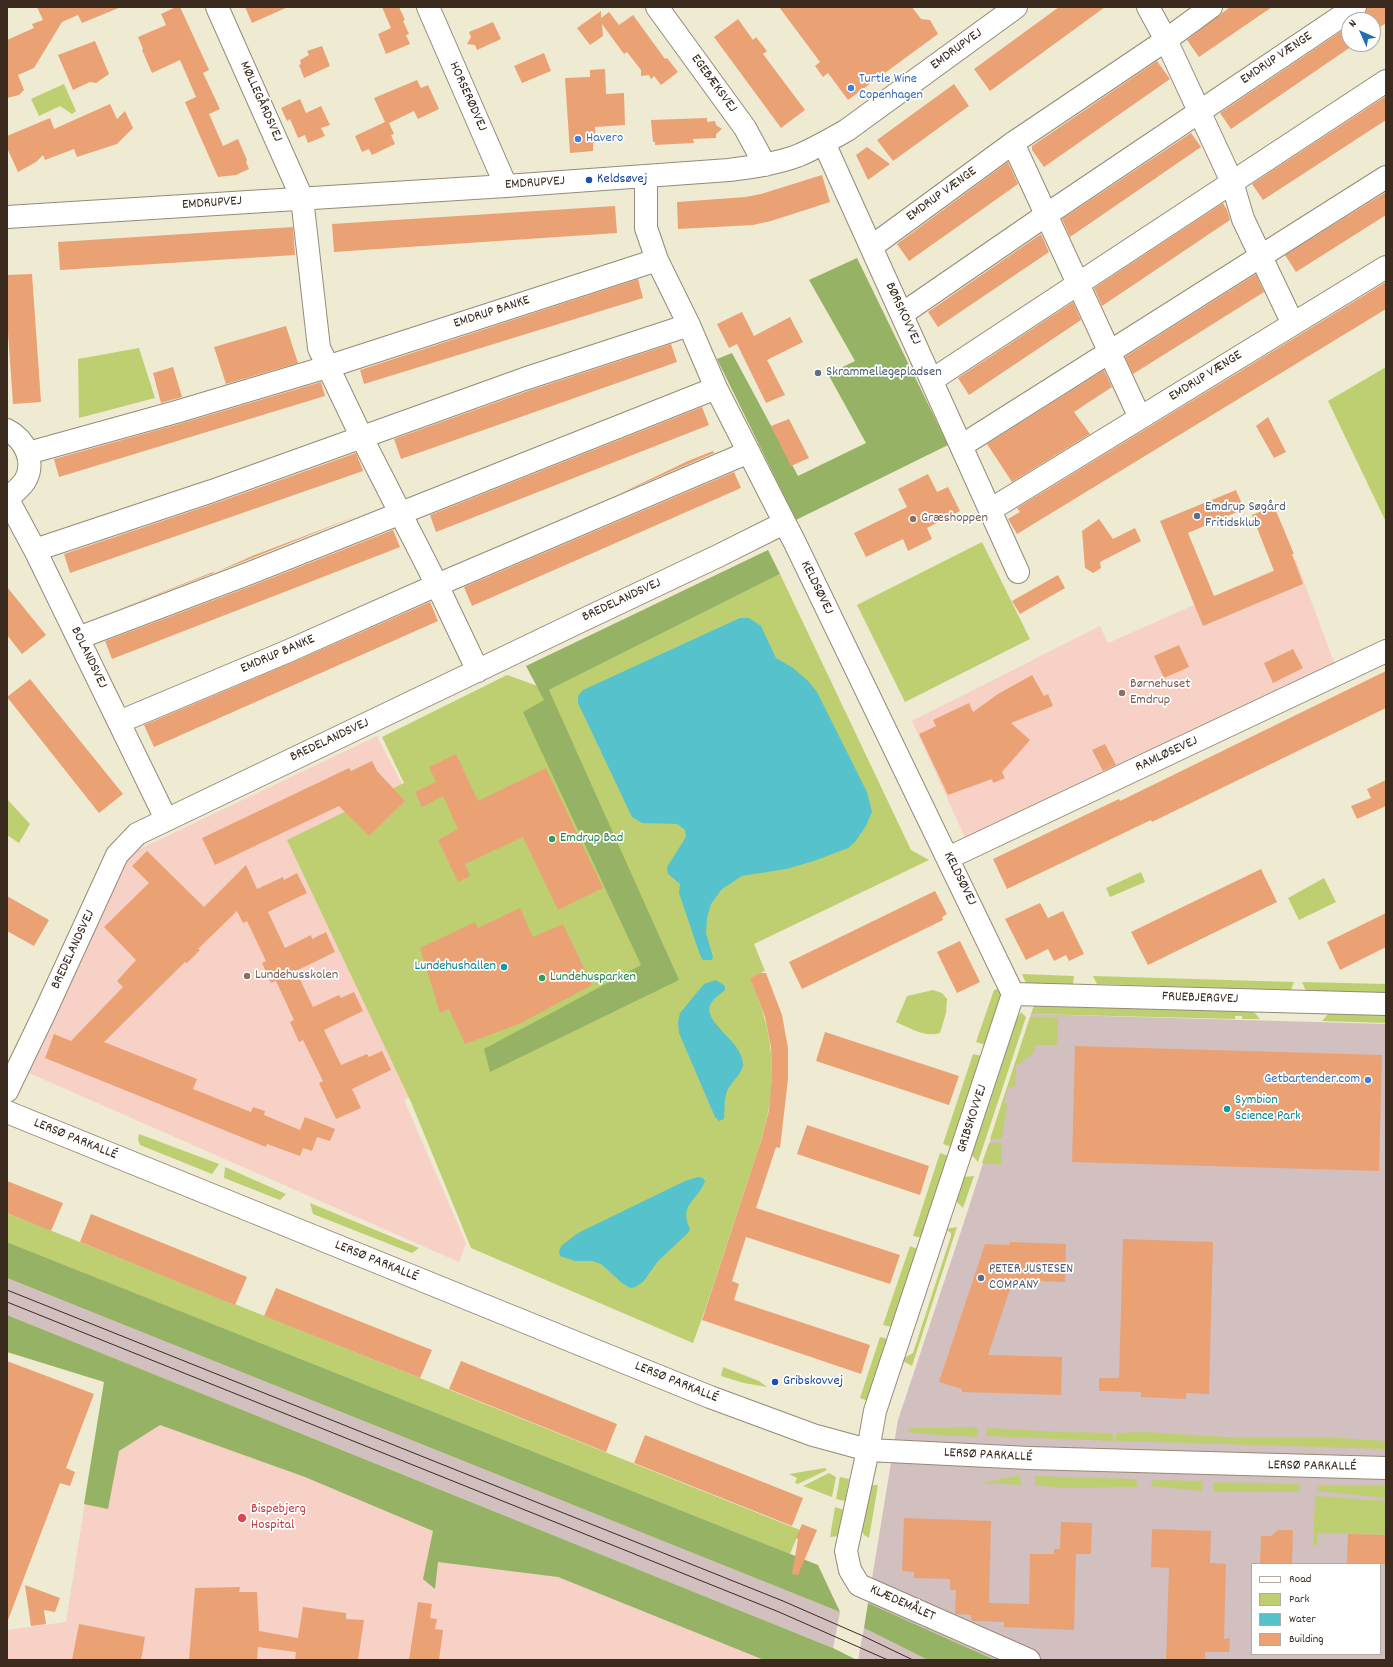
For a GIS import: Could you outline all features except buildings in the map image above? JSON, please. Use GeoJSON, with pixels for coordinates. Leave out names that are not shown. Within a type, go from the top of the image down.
{"type":"FeatureCollection","features":[{"type":"Feature","properties":{"kind":"street","name":"MØLLEGÅRDSVEJ"},"geometry":{"type":"LineString","coordinates":[[217,7],[302,198]]}},
{"type":"Feature","properties":{"kind":"street","name":"HORSERØDVEJ"},"geometry":{"type":"LineString","coordinates":[[428,7],[506,186]]}},
{"type":"Feature","properties":{"kind":"street","name":"EGEBÆKSVEJ"},"geometry":{"type":"LineString","coordinates":[[657,7],[745,128],[765,165]]}},
{"type":"Feature","properties":{"kind":"street","name":"EMDRUPVEJ"},"geometry":{"type":"LineString","coordinates":[[7,217],[506,186],[729,170],[765,165],[796,156],[847,130],[1016,7]]}},
{"type":"Feature","properties":{"kind":"street"},"geometry":{"type":"LineString","coordinates":[[1148,7],[1166,40],[1232,182],[1243,219],[1293,324]]}},
{"type":"Feature","properties":{"kind":"street","name":"EMDRUP VÆNGE"},"geometry":{"type":"LineString","coordinates":[[871,247],[1013,143],[1166,40],[1211,7]]}},
{"type":"Feature","properties":{"kind":"street","name":"EMDRUP VÆNGE"},"geometry":{"type":"LineString","coordinates":[[902,314],[1199,111],[1355,7]]}},
{"type":"Feature","properties":{"kind":"street"},"geometry":{"type":"LineString","coordinates":[[932,380],[1386,81]]}},
{"type":"Feature","properties":{"kind":"street","name":"BØRSKOVVEJ"},"geometry":{"type":"LineString","coordinates":[[824,143],[1018,572]]}},
{"type":"Feature","properties":{"kind":"street"},"geometry":{"type":"LineString","coordinates":[[1013,143],[1079,283],[1140,418]]}},
{"type":"Feature","properties":{"kind":"street","name":"KELDSØVEJ"},"geometry":{"type":"LineString","coordinates":[[646,176],[646,228],[657,260],[689,325],[716,388],[784,523],[1013,994]]}},
{"type":"Feature","properties":{"kind":"street"},"geometry":{"type":"LineString","coordinates":[[961,446],[1386,177]]}},
{"type":"Feature","properties":{"kind":"street"},"geometry":{"type":"LineString","coordinates":[[302,198],[319,348],[327,367],[399,513],[437,585],[478,671]]}},
{"type":"Feature","properties":{"kind":"street","name":"EMDRUP BANKE"},"geometry":{"type":"LineString","coordinates":[[28,453],[176,412],[327,367],[657,260]]}},
{"type":"Feature","properties":{"kind":"street","name":"EMDRUP VÆNGE"},"geometry":{"type":"LineString","coordinates":[[990,510],[1386,267]]}},
{"type":"Feature","properties":{"kind":"street"},"geometry":{"type":"LineString","coordinates":[[35,550],[212,491],[524,379],[689,325]]}},
{"type":"Feature","properties":{"kind":"street"},"geometry":{"type":"LineString","coordinates":[[78,638],[250,573],[716,388]]}},
{"type":"Feature","properties":{"kind":"street"},"geometry":{"type":"LineString","coordinates":[[7,430],[13,433],[22,442],[28,453],[29,466],[26,479],[18,490],[7,498]]}},
{"type":"Feature","properties":{"kind":"street","name":"EMDRUP BANKE"},"geometry":{"type":"LineString","coordinates":[[119,722],[286,652],[437,585],[749,452]]}},
{"type":"Feature","properties":{"kind":"street","name":"BOLANDSVEJ"},"geometry":{"type":"LineString","coordinates":[[7,498],[35,550],[166,819]]}},
{"type":"Feature","properties":{"kind":"street","name":"BREDELANDSVEJ"},"geometry":{"type":"LineString","coordinates":[[7,1091],[45,1012],[117,854],[137,834],[784,523]]}},
{"type":"Feature","properties":{"kind":"street","name":"RAMLØSEVEJ"},"geometry":{"type":"LineString","coordinates":[[948,858],[1386,651]]}},
{"type":"Feature","properties":{"kind":"street","name":"FRUEBJERGVEJ"},"geometry":{"type":"LineString","coordinates":[[1013,994],[1386,1004]]}},
{"type":"Feature","properties":{"kind":"street","name":"GRIBSKOVVEJ"},"geometry":{"type":"LineString","coordinates":[[868,1450],[875,1411],[1013,994]]}},
{"type":"Feature","properties":{"kind":"street","name":"LERSØ PARKALLÉ"},"geometry":{"type":"LineString","coordinates":[[7,1112],[710,1397],[813,1435],[868,1450],[1029,1458],[1386,1468]]}},
{"type":"Feature","properties":{"kind":"street","name":"KLÆDEMÅLET"},"geometry":{"type":"LineString","coordinates":[[868,1450],[846,1551],[850,1570],[859,1585],[1029,1660]]}},
{"type":"Feature","properties":{"kind":"shaded area","name":"Børnehuset Emdrup"},"geometry":{"type":"Polygon","coordinates":[[[1296,560],[1335,665],[967,842],[912,721],[1100,626],[1108,643],[1296,560]]]}},
{"type":"Feature","properties":{"kind":"shaded area","name":"Lundehusskolen"},"geometry":{"type":"Polygon","coordinates":[[[377,736],[472,919],[466,1070],[404,1100],[466,1243],[459,1262],[29,1073],[131,853],[377,736]]]}},
{"type":"Feature","properties":{"kind":"shaded area"},"geometry":{"type":"Polygon","coordinates":[[[1031,1014],[1386,1024],[1386,1660],[995,1660],[868,1603],[898,1420],[1031,1014]]]}},
{"type":"Feature","properties":{"kind":"shaded area"},"geometry":{"type":"Polygon","coordinates":[[[7,1278],[840,1612],[833,1648],[7,1315],[7,1278]]]}},
{"type":"Feature","properties":{"kind":"shaded area","name":"Bispebjerg Hospital"},"geometry":{"type":"Polygon","coordinates":[[[104,1382],[558,1577],[764,1660],[7,1660],[7,1630],[66,1622],[104,1382]]]}},
{"type":"Feature","properties":{"kind":"shaded area"},"geometry":{"type":"Polygon","coordinates":[[[864,1628],[928,1660],[858,1660],[864,1628]]]}},
{"type":"Feature","properties":{"kind":"green space"},"geometry":{"type":"Polygon","coordinates":[[[64,84],[76,111],[72,114],[60,106],[39,116],[31,99],[64,84]]]}},
{"type":"Feature","properties":{"kind":"green space"},"geometry":{"type":"Polygon","coordinates":[[[857,258],[948,445],[796,520],[717,359],[732,353],[798,476],[866,443],[828,374],[855,361],[809,280],[857,258]]]}},
{"type":"Feature","properties":{"kind":"green space"},"geometry":{"type":"Polygon","coordinates":[[[139,348],[155,398],[79,418],[78,359],[139,348]]]}},
{"type":"Feature","properties":{"kind":"green space"},"geometry":{"type":"Polygon","coordinates":[[[1386,367],[1386,522],[1328,401],[1386,367]]]}},
{"type":"Feature","properties":{"kind":"green space"},"geometry":{"type":"Polygon","coordinates":[[[982,542],[1030,639],[905,702],[857,605],[982,542]]]}},
{"type":"Feature","properties":{"kind":"green space"},"geometry":{"type":"Polygon","coordinates":[[[768,550],[780,574],[549,690],[679,980],[490,1072],[484,1049],[641,965],[523,712],[544,700],[526,666],[768,550]]]}},
{"type":"Feature","properties":{"kind":"green space","name":"Lundehusparken"},"geometry":{"type":"Polygon","coordinates":[[[780,574],[911,850],[929,860],[754,944],[765,971],[750,978],[763,1014],[771,1049],[772,1075],[769,1108],[756,1157],[693,1343],[471,1248],[411,1102],[287,840],[404,783],[382,737],[507,675],[549,690],[780,574]]]}},
{"type":"Feature","properties":{"kind":"green space"},"geometry":{"type":"Polygon","coordinates":[[[7,799],[30,824],[19,843],[7,835],[7,799]]]}},
{"type":"Feature","properties":{"kind":"green space"},"geometry":{"type":"Polygon","coordinates":[[[1141,872],[1145,882],[1110,897],[1106,888],[1141,872]]]}},
{"type":"Feature","properties":{"kind":"green space"},"geometry":{"type":"Polygon","coordinates":[[[1324,878],[1336,902],[1299,920],[1288,898],[1324,878]]]}},
{"type":"Feature","properties":{"kind":"green space"},"geometry":{"type":"Polygon","coordinates":[[[1022,974],[1074,976],[1073,984],[1026,983],[1022,974]]]}},
{"type":"Feature","properties":{"kind":"green space"},"geometry":{"type":"Polygon","coordinates":[[[1093,976],[1294,982],[1291,990],[1097,984],[1093,976]]]}},
{"type":"Feature","properties":{"kind":"green space"},"geometry":{"type":"Polygon","coordinates":[[[1302,982],[1386,984],[1386,993],[1306,991],[1302,982]]]}},
{"type":"Feature","properties":{"kind":"green space"},"geometry":{"type":"Polygon","coordinates":[[[1001,988],[1001,994],[986,1045],[976,1042],[994,990],[1001,988]]]}},
{"type":"Feature","properties":{"kind":"green space"},"geometry":{"type":"Polygon","coordinates":[[[933,990],[942,993],[947,999],[946,1013],[940,1033],[923,1033],[896,1022],[907,996],[933,990]]]}},
{"type":"Feature","properties":{"kind":"green space"},"geometry":{"type":"Polygon","coordinates":[[[1034,1005],[1253,1011],[1260,1019],[1242,1019],[1242,1016],[1235,1016],[1235,1019],[1031,1014],[1034,1005]]]}},
{"type":"Feature","properties":{"kind":"green space"},"geometry":{"type":"Polygon","coordinates":[[[1021,1012],[1026,1017],[978,1162],[971,1154],[1015,1021],[1021,1012]]]}},
{"type":"Feature","properties":{"kind":"green space"},"geometry":{"type":"Polygon","coordinates":[[[1329,1013],[1386,1014],[1386,1023],[1322,1021],[1329,1013]]]}},
{"type":"Feature","properties":{"kind":"green space"},"geometry":{"type":"Polygon","coordinates":[[[1030,1017],[1058,1018],[1057,1045],[1035,1045],[1034,1053],[1016,1066],[1015,1086],[1008,1088],[1004,1102],[1007,1105],[1002,1139],[990,1139],[1030,1017]]]}},
{"type":"Feature","properties":{"kind":"green space"},"geometry":{"type":"Polygon","coordinates":[[[973,1054],[982,1056],[951,1147],[943,1144],[973,1054]]]}},
{"type":"Feature","properties":{"kind":"green space"},"geometry":{"type":"Polygon","coordinates":[[[139,1134],[219,1164],[212,1174],[140,1145],[138,1139],[139,1134]]]}},
{"type":"Feature","properties":{"kind":"green space"},"geometry":{"type":"Polygon","coordinates":[[[989,1143],[1002,1143],[1001,1165],[982,1163],[989,1143]]]}},
{"type":"Feature","properties":{"kind":"green space"},"geometry":{"type":"Polygon","coordinates":[[[940,1153],[949,1156],[922,1238],[913,1236],[940,1153]]]}},
{"type":"Feature","properties":{"kind":"green space"},"geometry":{"type":"Polygon","coordinates":[[[225,1167],[286,1194],[280,1200],[224,1178],[225,1167]]]}},
{"type":"Feature","properties":{"kind":"green space"},"geometry":{"type":"Polygon","coordinates":[[[974,1176],[963,1208],[956,1201],[963,1177],[974,1176]]]}},
{"type":"Feature","properties":{"kind":"green space"},"geometry":{"type":"Polygon","coordinates":[[[310,1203],[419,1248],[412,1253],[313,1214],[310,1203]]]}},
{"type":"Feature","properties":{"kind":"green space"},"geometry":{"type":"Polygon","coordinates":[[[7,1213],[800,1530],[790,1554],[7,1242],[7,1213]]]}},
{"type":"Feature","properties":{"kind":"green space"},"geometry":{"type":"Polygon","coordinates":[[[957,1227],[912,1366],[903,1361],[904,1358],[913,1353],[951,1236],[951,1233],[947,1229],[957,1227]]]}},
{"type":"Feature","properties":{"kind":"green space"},"geometry":{"type":"Polygon","coordinates":[[[7,1242],[818,1565],[840,1612],[7,1278],[7,1242]]]}},
{"type":"Feature","properties":{"kind":"green space"},"geometry":{"type":"Polygon","coordinates":[[[910,1246],[917,1249],[892,1327],[883,1325],[910,1246]]]}},
{"type":"Feature","properties":{"kind":"green space"},"geometry":{"type":"Polygon","coordinates":[[[7,1315],[833,1648],[857,1660],[764,1660],[558,1577],[438,1562],[435,1589],[423,1579],[433,1531],[305,1477],[160,1425],[119,1451],[108,1509],[84,1504],[104,1382],[7,1352],[7,1315]]]}},
{"type":"Feature","properties":{"kind":"green space"},"geometry":{"type":"Polygon","coordinates":[[[880,1337],[888,1339],[868,1401],[860,1398],[880,1337]]]}},
{"type":"Feature","properties":{"kind":"green space"},"geometry":{"type":"Polygon","coordinates":[[[723,1367],[759,1381],[767,1387],[744,1383],[721,1376],[723,1367]]]}},
{"type":"Feature","properties":{"kind":"green space"},"geometry":{"type":"Polygon","coordinates":[[[978,1427],[977,1437],[908,1432],[909,1428],[978,1427]]]}},
{"type":"Feature","properties":{"kind":"green space"},"geometry":{"type":"Polygon","coordinates":[[[987,1428],[1113,1433],[1113,1441],[986,1436],[987,1428]]]}},
{"type":"Feature","properties":{"kind":"green space"},"geometry":{"type":"Polygon","coordinates":[[[1145,1432],[1225,1437],[1339,1438],[1386,1441],[1386,1449],[1116,1441],[1116,1433],[1145,1432]]]}},
{"type":"Feature","properties":{"kind":"green space"},"geometry":{"type":"Polygon","coordinates":[[[825,1468],[827,1470],[798,1484],[795,1483],[797,1478],[789,1474],[825,1468]]]}},
{"type":"Feature","properties":{"kind":"green space"},"geometry":{"type":"Polygon","coordinates":[[[829,1473],[836,1477],[832,1497],[803,1486],[829,1473]]]}},
{"type":"Feature","properties":{"kind":"green space"},"geometry":{"type":"Polygon","coordinates":[[[1020,1475],[1021,1485],[983,1483],[1020,1475]]]}},
{"type":"Feature","properties":{"kind":"green space"},"geometry":{"type":"Polygon","coordinates":[[[1035,1476],[1136,1479],[1138,1487],[1063,1488],[1035,1485],[1035,1476]]]}},
{"type":"Feature","properties":{"kind":"green space"},"geometry":{"type":"Polygon","coordinates":[[[840,1477],[849,1479],[845,1501],[836,1499],[840,1477]]]}},
{"type":"Feature","properties":{"kind":"green space"},"geometry":{"type":"Polygon","coordinates":[[[1152,1480],[1203,1481],[1202,1491],[1151,1486],[1152,1480]]]}},
{"type":"Feature","properties":{"kind":"green space"},"geometry":{"type":"Polygon","coordinates":[[[1213,1482],[1300,1484],[1300,1492],[1214,1492],[1213,1482]]]}},
{"type":"Feature","properties":{"kind":"green space"},"geometry":{"type":"Polygon","coordinates":[[[872,1485],[878,1485],[869,1538],[864,1535],[861,1529],[869,1488],[872,1485]]]}},
{"type":"Feature","properties":{"kind":"green space"},"geometry":{"type":"Polygon","coordinates":[[[1317,1485],[1386,1486],[1386,1498],[1317,1491],[1317,1485]]]}},
{"type":"Feature","properties":{"kind":"green space"},"geometry":{"type":"Polygon","coordinates":[[[1315,1496],[1386,1501],[1386,1535],[1318,1533],[1317,1545],[1313,1545],[1315,1496]]]}},
{"type":"Feature","properties":{"kind":"green space"},"geometry":{"type":"Polygon","coordinates":[[[835,1507],[844,1510],[838,1536],[830,1537],[835,1507]]]}},
{"type":"Feature","properties":{"kind":"green space"},"geometry":{"type":"Polygon","coordinates":[[[868,1603],[995,1660],[928,1660],[864,1628],[868,1603]]]}},
{"type":"Feature","properties":{"kind":"water"},"geometry":{"type":"Polygon","coordinates":[[[740,618],[749,618],[761,626],[776,658],[793,668],[808,681],[817,692],[867,792],[872,812],[866,826],[855,842],[848,848],[814,861],[786,869],[742,876],[722,889],[711,904],[707,918],[706,933],[713,957],[712,960],[703,960],[679,893],[680,884],[668,874],[667,867],[686,837],[685,830],[677,824],[642,823],[632,817],[578,703],[578,696],[583,690],[740,618]]]}},
{"type":"Feature","properties":{"kind":"water"},"geometry":{"type":"Polygon","coordinates":[[[716,980],[725,986],[725,990],[711,1003],[709,1010],[717,1025],[737,1048],[743,1065],[741,1072],[727,1091],[724,1119],[719,1121],[715,1117],[679,1033],[678,1022],[680,1013],[704,984],[716,980]]]}},
{"type":"Feature","properties":{"kind":"water"},"geometry":{"type":"Polygon","coordinates":[[[698,1177],[703,1178],[705,1181],[702,1188],[690,1203],[686,1214],[690,1229],[688,1233],[658,1261],[643,1282],[635,1287],[630,1288],[622,1283],[601,1264],[592,1261],[575,1261],[560,1256],[559,1251],[561,1246],[578,1233],[685,1181],[698,1177]]]}},
{"type":"Feature","properties":{"kind":"tram line"},"geometry":{"type":"LineString","coordinates":[[7,1290],[783,1601],[913,1660]]}},
{"type":"Feature","properties":{"kind":"tram line"},"geometry":{"type":"LineString","coordinates":[[7,1302],[779,1612],[888,1660]]}},
{"type":"Feature","properties":{"kind":"place","name":"Turtle Wine Copenhagen"},"geometry":{"type":"Point","coordinates":[851,88]}},
{"type":"Feature","properties":{"kind":"place","name":"Havero"},"geometry":{"type":"Point","coordinates":[578,139]}},
{"type":"Feature","properties":{"kind":"place","name":"Keldsøvej"},"geometry":{"type":"Point","coordinates":[589,180]}},
{"type":"Feature","properties":{"kind":"place","name":"Skrammellegepladsen"},"geometry":{"type":"Point","coordinates":[818,373]}},
{"type":"Feature","properties":{"kind":"place","name":"Emdrup Søgård Fritidsklub"},"geometry":{"type":"Point","coordinates":[1197,516]}},
{"type":"Feature","properties":{"kind":"place","name":"Græshoppen"},"geometry":{"type":"Point","coordinates":[913,519]}},
{"type":"Feature","properties":{"kind":"place","name":"Børnehuset Emdrup"},"geometry":{"type":"Point","coordinates":[1122,693]}},
{"type":"Feature","properties":{"kind":"place","name":"Emdrup Bad"},"geometry":{"type":"Point","coordinates":[552,839]}},
{"type":"Feature","properties":{"kind":"place","name":"Lundehushallen"},"geometry":{"type":"Point","coordinates":[504,967]}},
{"type":"Feature","properties":{"kind":"place","name":"Lundehusskolen"},"geometry":{"type":"Point","coordinates":[247,976]}},
{"type":"Feature","properties":{"kind":"place","name":"Lundehusparken"},"geometry":{"type":"Point","coordinates":[542,978]}},
{"type":"Feature","properties":{"kind":"place","name":"Getbartender.com"},"geometry":{"type":"Point","coordinates":[1368,1080]}},
{"type":"Feature","properties":{"kind":"place","name":"Symbion Science Park"},"geometry":{"type":"Point","coordinates":[1227,1109]}},
{"type":"Feature","properties":{"kind":"place","name":"PETER JUSTESEN COMPANY"},"geometry":{"type":"Point","coordinates":[981,1278]}},
{"type":"Feature","properties":{"kind":"place","name":"Gribskovvej"},"geometry":{"type":"Point","coordinates":[775,1382]}},
{"type":"Feature","properties":{"kind":"place","name":"Bispebjerg Hospital"},"geometry":{"type":"Point","coordinates":[242,1518]}}]}
